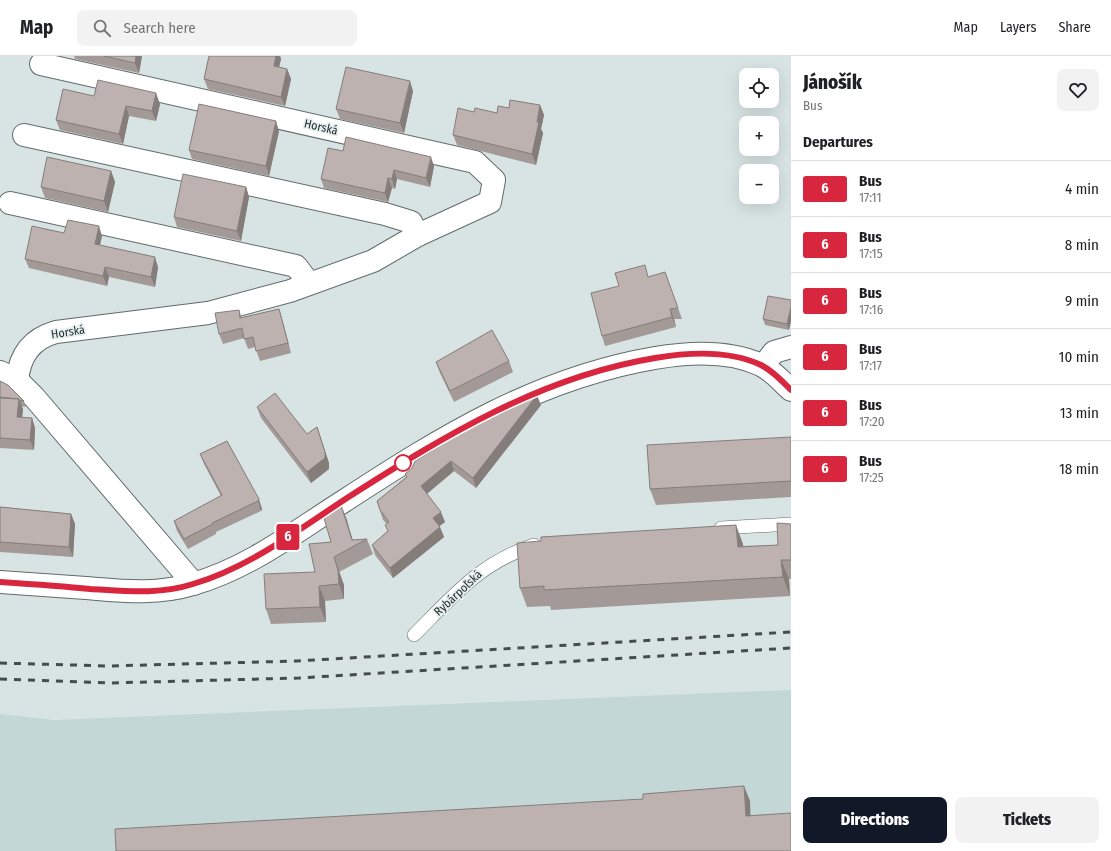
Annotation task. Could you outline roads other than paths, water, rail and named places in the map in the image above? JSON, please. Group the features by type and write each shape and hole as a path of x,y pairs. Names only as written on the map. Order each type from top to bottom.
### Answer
{"street":[{"name":"Horská","path":"41,64 475,162 494,180 490,202 418,235 373,261 290,291 208,313 46,335 36,341 26,351 18,368 8,376 79,448 194,584"},
{"path":"24,135 385,214 411,222 418,235"},
{"path":"10,203 296,266 309,283"},
{"path":"763,366 774,352 791,347"},
{"path":"0,582 140,593 168,591 220,575 256,557 452,433 507,405 595,370 689,354 708,354 738,358 763,366 791,390"}],"lane":[{"path":"712,529 791,524"},
{"name":"Rybárpoľská","path":"414,635 474,576 503,556 533,545 548,542"}],"railway":[{"path":"0,663 109,666 297,661 791,632"},
{"path":"0,679 109,683 299,678 791,648"}]}
